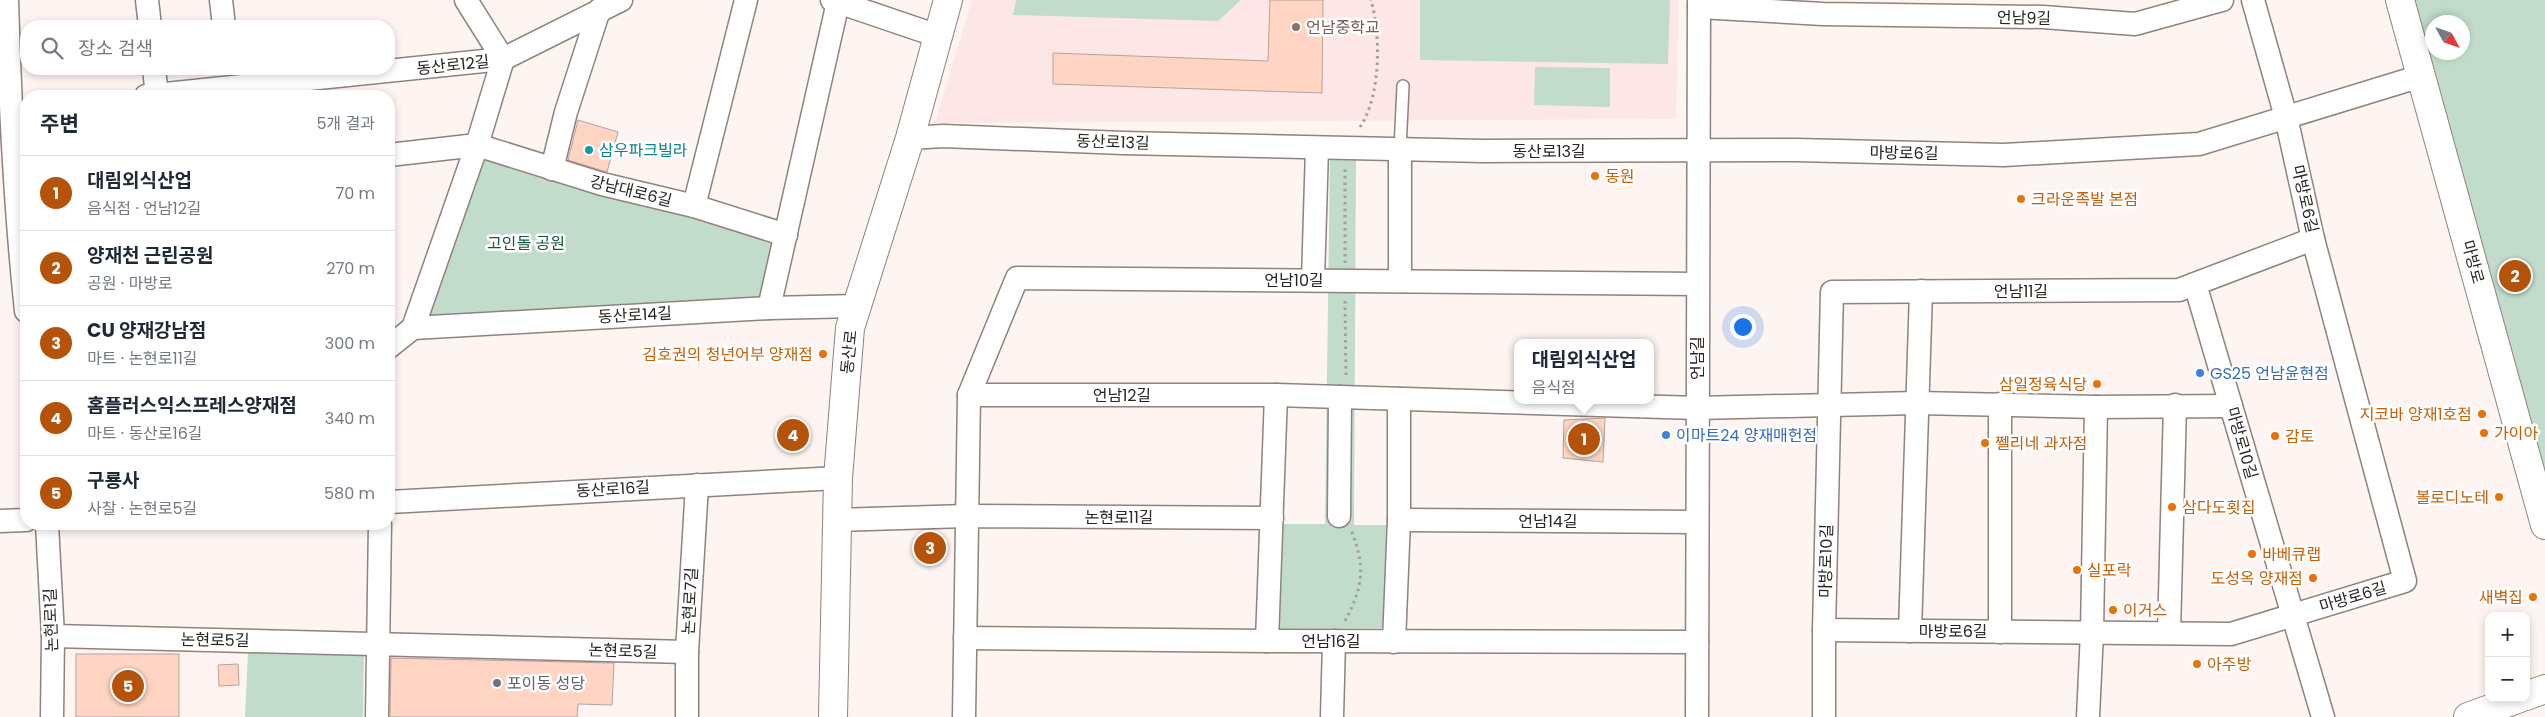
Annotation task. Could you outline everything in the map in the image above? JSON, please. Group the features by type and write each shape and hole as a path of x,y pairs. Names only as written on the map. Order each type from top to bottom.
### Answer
{"street":[{"path":"7,0 18,110 20,250"},
{"path":"147,0 149,20"},
{"path":"222,0 224,20"},
{"path":"395,342 413,328 477,145 503,60 466,0"},
{"name":"동산로12길","path":"395,69 503,60 621,0"},
{"path":"694,206 746,0"},
{"name":"동산로","path":"834,717 836,520 850,328 910,138 948,0"},
{"name":"언남9길","path":"1699,4 2044,9 2135,24 2222,0"},
{"name":"마방로6길","path":"1824,630 2231,634 2405,581 2314,239 2286,117 2253,0"},
{"name":"마방로","path":"2400,0 2545,525"},
{"path":"769,308 835,1 938,36"},
{"name":"언남길","path":"1697,717 1697,151 1699,4"},
{"path":"552,169 566,112 599,10"},
{"path":"152,90 154,75"},
{"name":"동산로12길","path":"190,90 228,84 331,75"},
{"name":"마방로6길","path":"1697,151 1796,150 2004,155 2199,144 2422,76"},
{"name":"동산로13길","path":"910,138 944,136 1400,150 1697,151"},
{"path":"395,154 477,145"},
{"name":"강남대로6길","path":"477,145 552,169 694,206 786,234"},
{"path":"1312,280 1316,148"},
{"path":"1400,150 1400,280"},
{"name":"언남11길","path":"1830,405 1832,292 2179,290 2314,239"},
{"name":"언남10길","path":"968,395 1017,278 1697,284"},
{"name":"마방로10길","path":"2195,284 2323,717"},
{"path":"1910,631 1921,291"},
{"name":"동산로14길","path":"413,328 769,308 857,306"},
{"path":"964,717 968,395"},
{"name":"언남12길","path":"968,395 1276,395 1514,402"},
{"path":"1267,641 1276,395"},
{"path":"1344,397 1344,521"},
{"path":"1394,642 1399,520 1399,399"},
{"name":"언남12길","path":"1565,404 1697,408"},
{"path":"1697,408 1917,404 2096,407 2231,406"},
{"path":"2000,404 2000,632"},
{"name":"마방로10길","path":"1824,717 1824,630 1830,405"},
{"path":"2168,633 2175,405"},
{"path":"2088,717 2092,632 2096,407"},
{"name":"동산로16길","path":"395,502 838,478"},
{"name":"논현로7길","path":"687,717 688,652 697,485"},
{"name":"논현로11길","path":"836,520 966,516 1272,518"},
{"path":"0,521 20,520"},
{"name":"언남14길","path":"1399,520 1697,522"},
{"name":"논현로1길","path":"47,530 53,636 52,717"},
{"path":"377,717 380,530"},
{"name":"논현로5길","path":"53,636 688,652"},
{"name":"언남16길","path":"965,638 1394,642 1697,642"},
{"path":"1332,717 1334,641"},
{"path":"2530,695 2545,689"},
{"path":"2468,717 2509,702"}],"lane":[{"path":"1400,150 1403,86"}],"path":[{"path":"1344,397 1345,149 1367,117 1378,71 1376,15 1371,0"},
{"path":"1334,641 1354,603 1362,577 1360,550 1344,521"}],"shaded area":[{"path":"972,0 1679,0 1676,119 935,123"}],"green space":[{"path":"1016,0 1241,0 1218,21 1013,15"},
{"path":"1420,0 1670,0 1668,64 1420,60"},
{"path":"2409,0 2545,0 2545,499 2425,60 2470,60 2470,15 2425,15 2425,59"},
{"path":"1535,67 1610,68 1610,107 1534,105"},
{"name":"고인돌 공원","path":"477,145 786,235 769,308 413,328"},
{"path":"1330,156 1356,157 1354,525 1390,525 1388,628 1278,629 1280,524 1325,524"},
{"path":"248,652 364,652 363,717 245,717"}],"building":[{"name":"언남중학교","path":"1270,0 1323,0 1322,93 1053,84 1053,53 1268,61"},
{"name":"삼우파크빌라","path":"578,120 618,132 607,172 568,160"},
{"path":"1605,418 1603,462 1563,458 1564,420"},
{"path":"76,654 179,654 179,717 76,717"},
{"name":"포이동 성당","path":"391,658 614,663 612,705 578,704 577,717 390,717"},
{"path":"238,664 239,685 219,686 218,665"}],"place":[{"name":"언남중학교","path":"1296,27"},
{"name":"삼우파크빌라","path":"589,150"},
{"name":"동원","path":"1595,176"},
{"name":"크라운족발 본점","path":"2021,199"},
{"name":"양재천 근린공원","path":"2515,276"},
{"name":"김호권의 청년어부 양재점","path":"823,354"},
{"name":"GS25 언남윤현점","path":"2200,373"},
{"name":"삼일정육식당","path":"2097,384"},
{"name":"지코바 양재1호점","path":"2482,414"},
{"name":"가이아","path":"2484,433"},
{"name":"홈플러스익스프레스양재점","path":"793,435"},
{"name":"이마트24 양재매헌점","path":"1666,435"},
{"name":"감토","path":"2275,436"},
{"name":"대림외식산업","path":"1584,439"},
{"name":"쩰리네 과자점","path":"1985,443"},
{"name":"볼로디노테","path":"2499,497"},
{"name":"삼다도횟집","path":"2172,507"},
{"name":"CU 양재강남점","path":"930,548"},
{"name":"바베큐랩","path":"2252,554"},
{"name":"실포락","path":"2077,570"},
{"name":"도성옥 양재점","path":"2313,578"},
{"name":"새벽집","path":"2533,597"},
{"name":"이거스","path":"2113,610"},
{"name":"아주방","path":"2197,664"},
{"name":"포이동 성당","path":"497,683"},
{"name":"구룡사","path":"128,686"}]}
